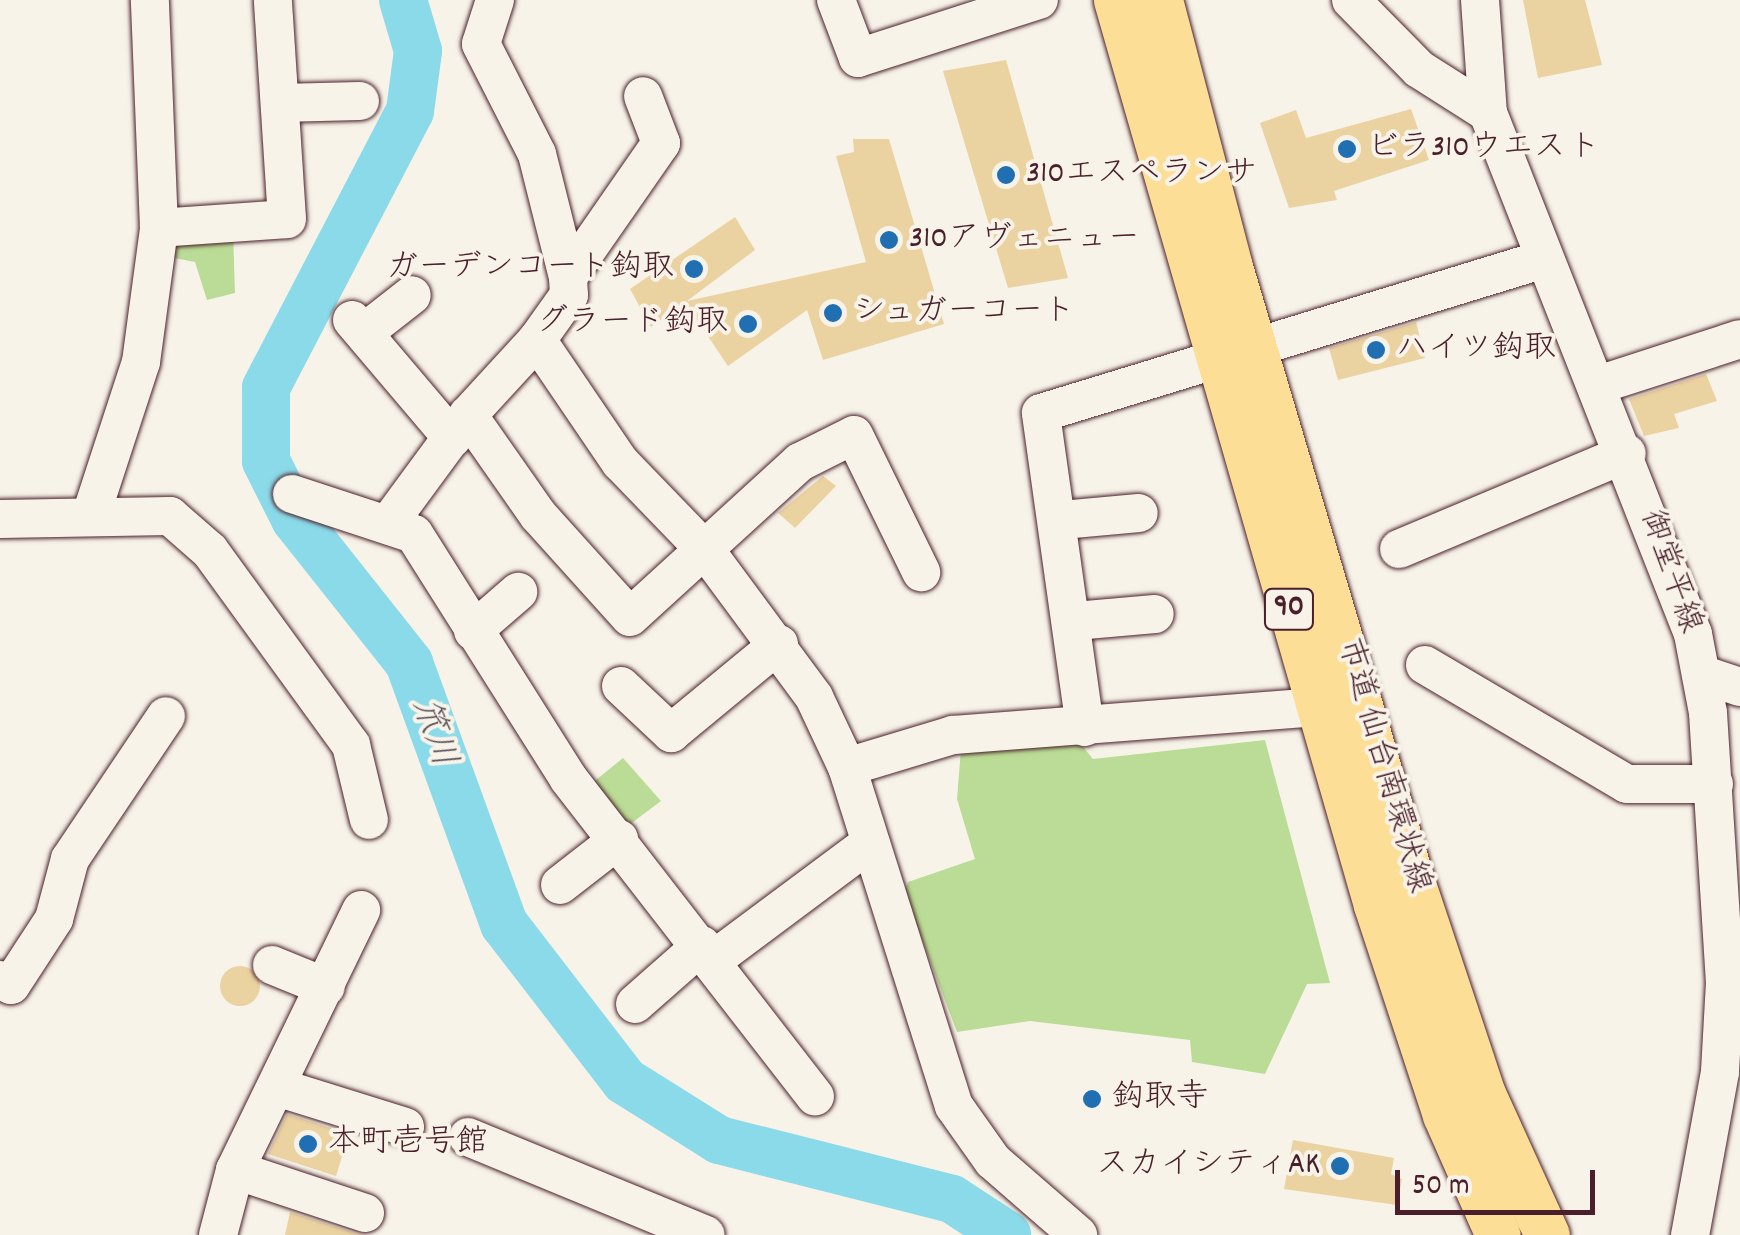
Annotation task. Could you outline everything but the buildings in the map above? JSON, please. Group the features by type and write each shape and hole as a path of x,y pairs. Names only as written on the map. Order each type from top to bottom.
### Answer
{"main road":[{"name":"市道 仙台南環状線","path":"1116,0 1412,878 1515,1222"},
{"name":"市道 仙台南環状線","path":"1160,0 1318,707 1440,1097 1515,1222"}],"street":[{"path":"91,515 141,362 159,228 150,0"},
{"path":"159,228 288,219 274,0"},
{"path":"388,524 460,426 537,340 569,295 537,154 481,44 495,0"},
{"path":"836,0 858,58 1039,0"},
{"path":"1351,0 1419,70 1488,113"},
{"name":"御堂平線","path":"1480,0 1488,113 1676,579 1700,674 1714,784 1721,1054 1690,1235"},
{"path":"568,278 661,144 642,96"},
{"path":"280,103 360,100"},
{"path":"1086,727 1062,520 1040,413 1544,259"},
{"path":"412,294 359,325 460,426 630,617 800,462 854,435 920,572"},
{"path":"1598,385 1740,339"},
{"path":"537,340 620,462 706,551 779,644 847,767 954,1106 992,1161 1078,1235"},
{"path":"1398,548 1626,454"},
{"path":"292,494 414,534 473,631 619,839 816,1096"},
{"path":"1062,520 1138,513"},
{"path":"0,519 170,516 210,551 352,745 369,820"},
{"path":"473,631 518,592"},
{"path":"1075,621 1155,614"},
{"path":"621,686 671,733 779,644"},
{"path":"1425,664 1626,784 1714,784"},
{"path":"1700,674 1740,687"},
{"path":"847,767 953,735 1318,707"},
{"path":"0,980 11,985 54,919 70,859 166,716"},
{"path":"560,885 619,839"},
{"path":"635,1004 870,844"},
{"path":"218,1235 234,1170 280,1088 361,910"},
{"path":"272,966 326,987"},
{"path":"280,1088 405,1127"},
{"path":"468,1138 706,1235"},
{"path":"234,1170 365,1213"}],"green space":[{"path":"233,231 235,293 207,300 195,262 169,257 172,235"},
{"path":"1265,740 1330,983 1307,984 1265,1074 1192,1062 1190,1040 1030,1021 957,1032 904,892 908,882 975,859 957,799 961,749 1079,742 1093,759"},
{"path":"623,758 661,801 625,828 591,784"}],"waterway":[{"name":"笊川","path":"403,0 418,51 410,111 266,388 266,461 295,519 409,663 504,924 625,1081 719,1140 952,1199 1007,1235"}],"place":[{"name":"ビラ310ウエスト","path":"1347,149"},
{"name":"310エスペランサ","path":"1006,175"},
{"name":"310アヴェニュー","path":"889,240"},
{"name":"ガーデンコート鈎取","path":"694,269"},
{"name":"シュガーコート","path":"833,313"},
{"name":"グラード鈎取","path":"748,324"},
{"name":"ハイツ鈎取","path":"1376,350"},
{"name":"鈎取寺","path":"1092,1099"},
{"name":"本町壱号館","path":"308,1144"},
{"name":"スカイシティAK","path":"1340,1166"}]}
